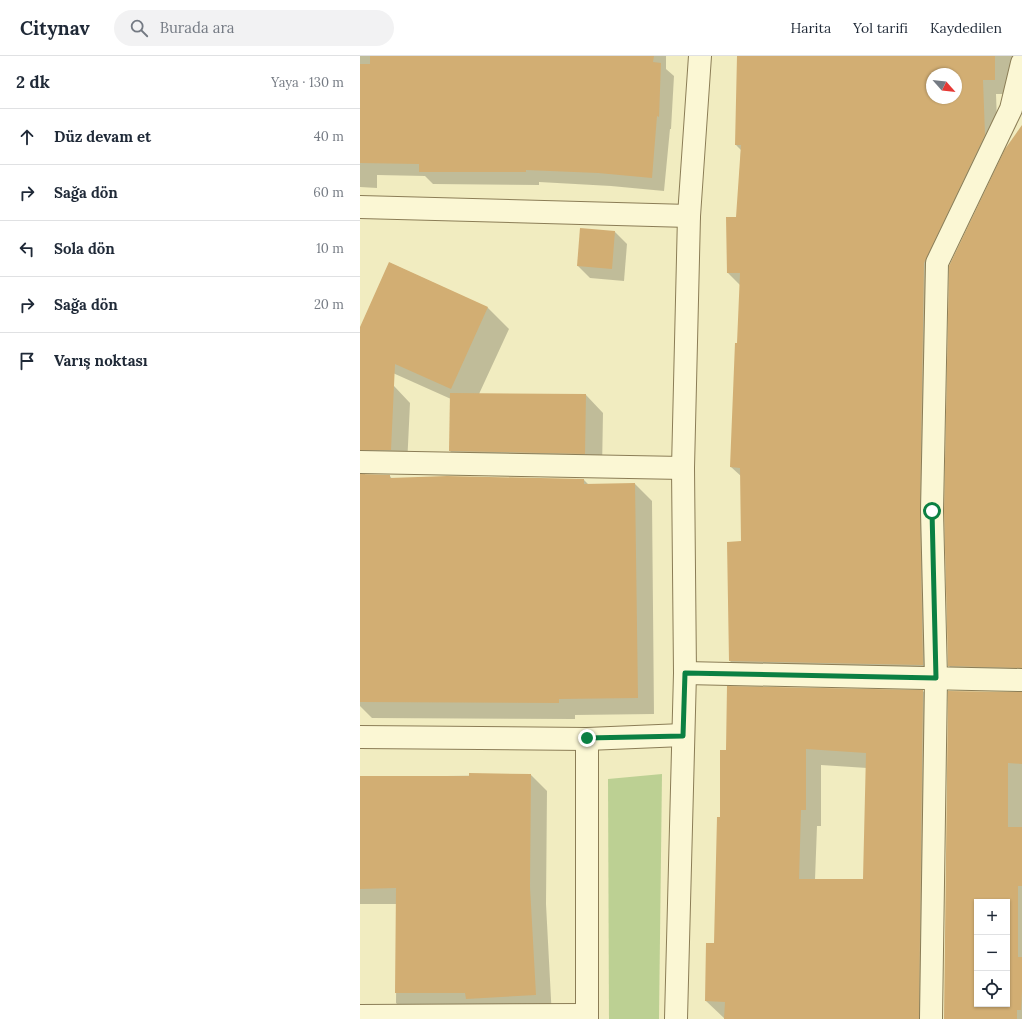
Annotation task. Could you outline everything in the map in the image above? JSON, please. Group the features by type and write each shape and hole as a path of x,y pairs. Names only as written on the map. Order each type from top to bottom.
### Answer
{"street":[{"path":"676,1019 685,673 683,468 689,216 700,56"},
{"path":"931,1019 936,678 932,511 937,263 1011,109 1022,62"},
{"path":"360,207 689,216"},
{"path":"360,462 683,468"},
{"path":"685,673 1022,680"},
{"path":"360,737 587,738 683,736"},
{"path":"360,1016 587,1017 587,738"}],"green space":[{"path":"662,774 659,1019 609,1019 608,779"}],"building":[{"path":"370,56 654,56 653,62 661,63 659,117 657,116 652,178 598,173 526,170 526,172 419,172 419,164 360,163 360,64 370,64"},
{"path":"737,56 995,56 995,80 983,80 985,135 924,263 920,511 923,665 729,661 727,542 741,541 740,468 730,467 735,343 737,343 740,273 727,273 726,217 736,217 741,145 735,145"},
{"path":"1022,125 1022,668 948,666 944,511 949,266 1005,149"},
{"path":"580,228 615,231 612,269 577,266"},
{"path":"389,262 488,307 451,389 395,364 391,450 360,450 360,327"},
{"path":"450,393 586,394 585,454 449,451"},
{"path":"360,474 390,475 390,478 447,476 584,479 584,484 635,483 638,698 559,699 559,703 360,702"},
{"path":"727,686 923,690 919,1019 724,1019 725,1002 705,1001 706,943 714,943 717,817 720,817 720,750 726,750","holes":["806,749 866,753 863,879 799,879 801,810 806,810"]},
{"path":"948,691 1022,692 1022,764 1008,763 1008,827 1022,827 1022,886 1018,886 1018,957 1022,957 1022,990 1021,1010 1017,1010 1017,1019 944,1019"},
{"path":"469,773 531,774 530,887 536,995 466,999 465,993 395,993 396,888 360,889 360,776 469,776"}],"route":[{"path":"587,738 683,736 685,673 936,678 932,511"}]}
